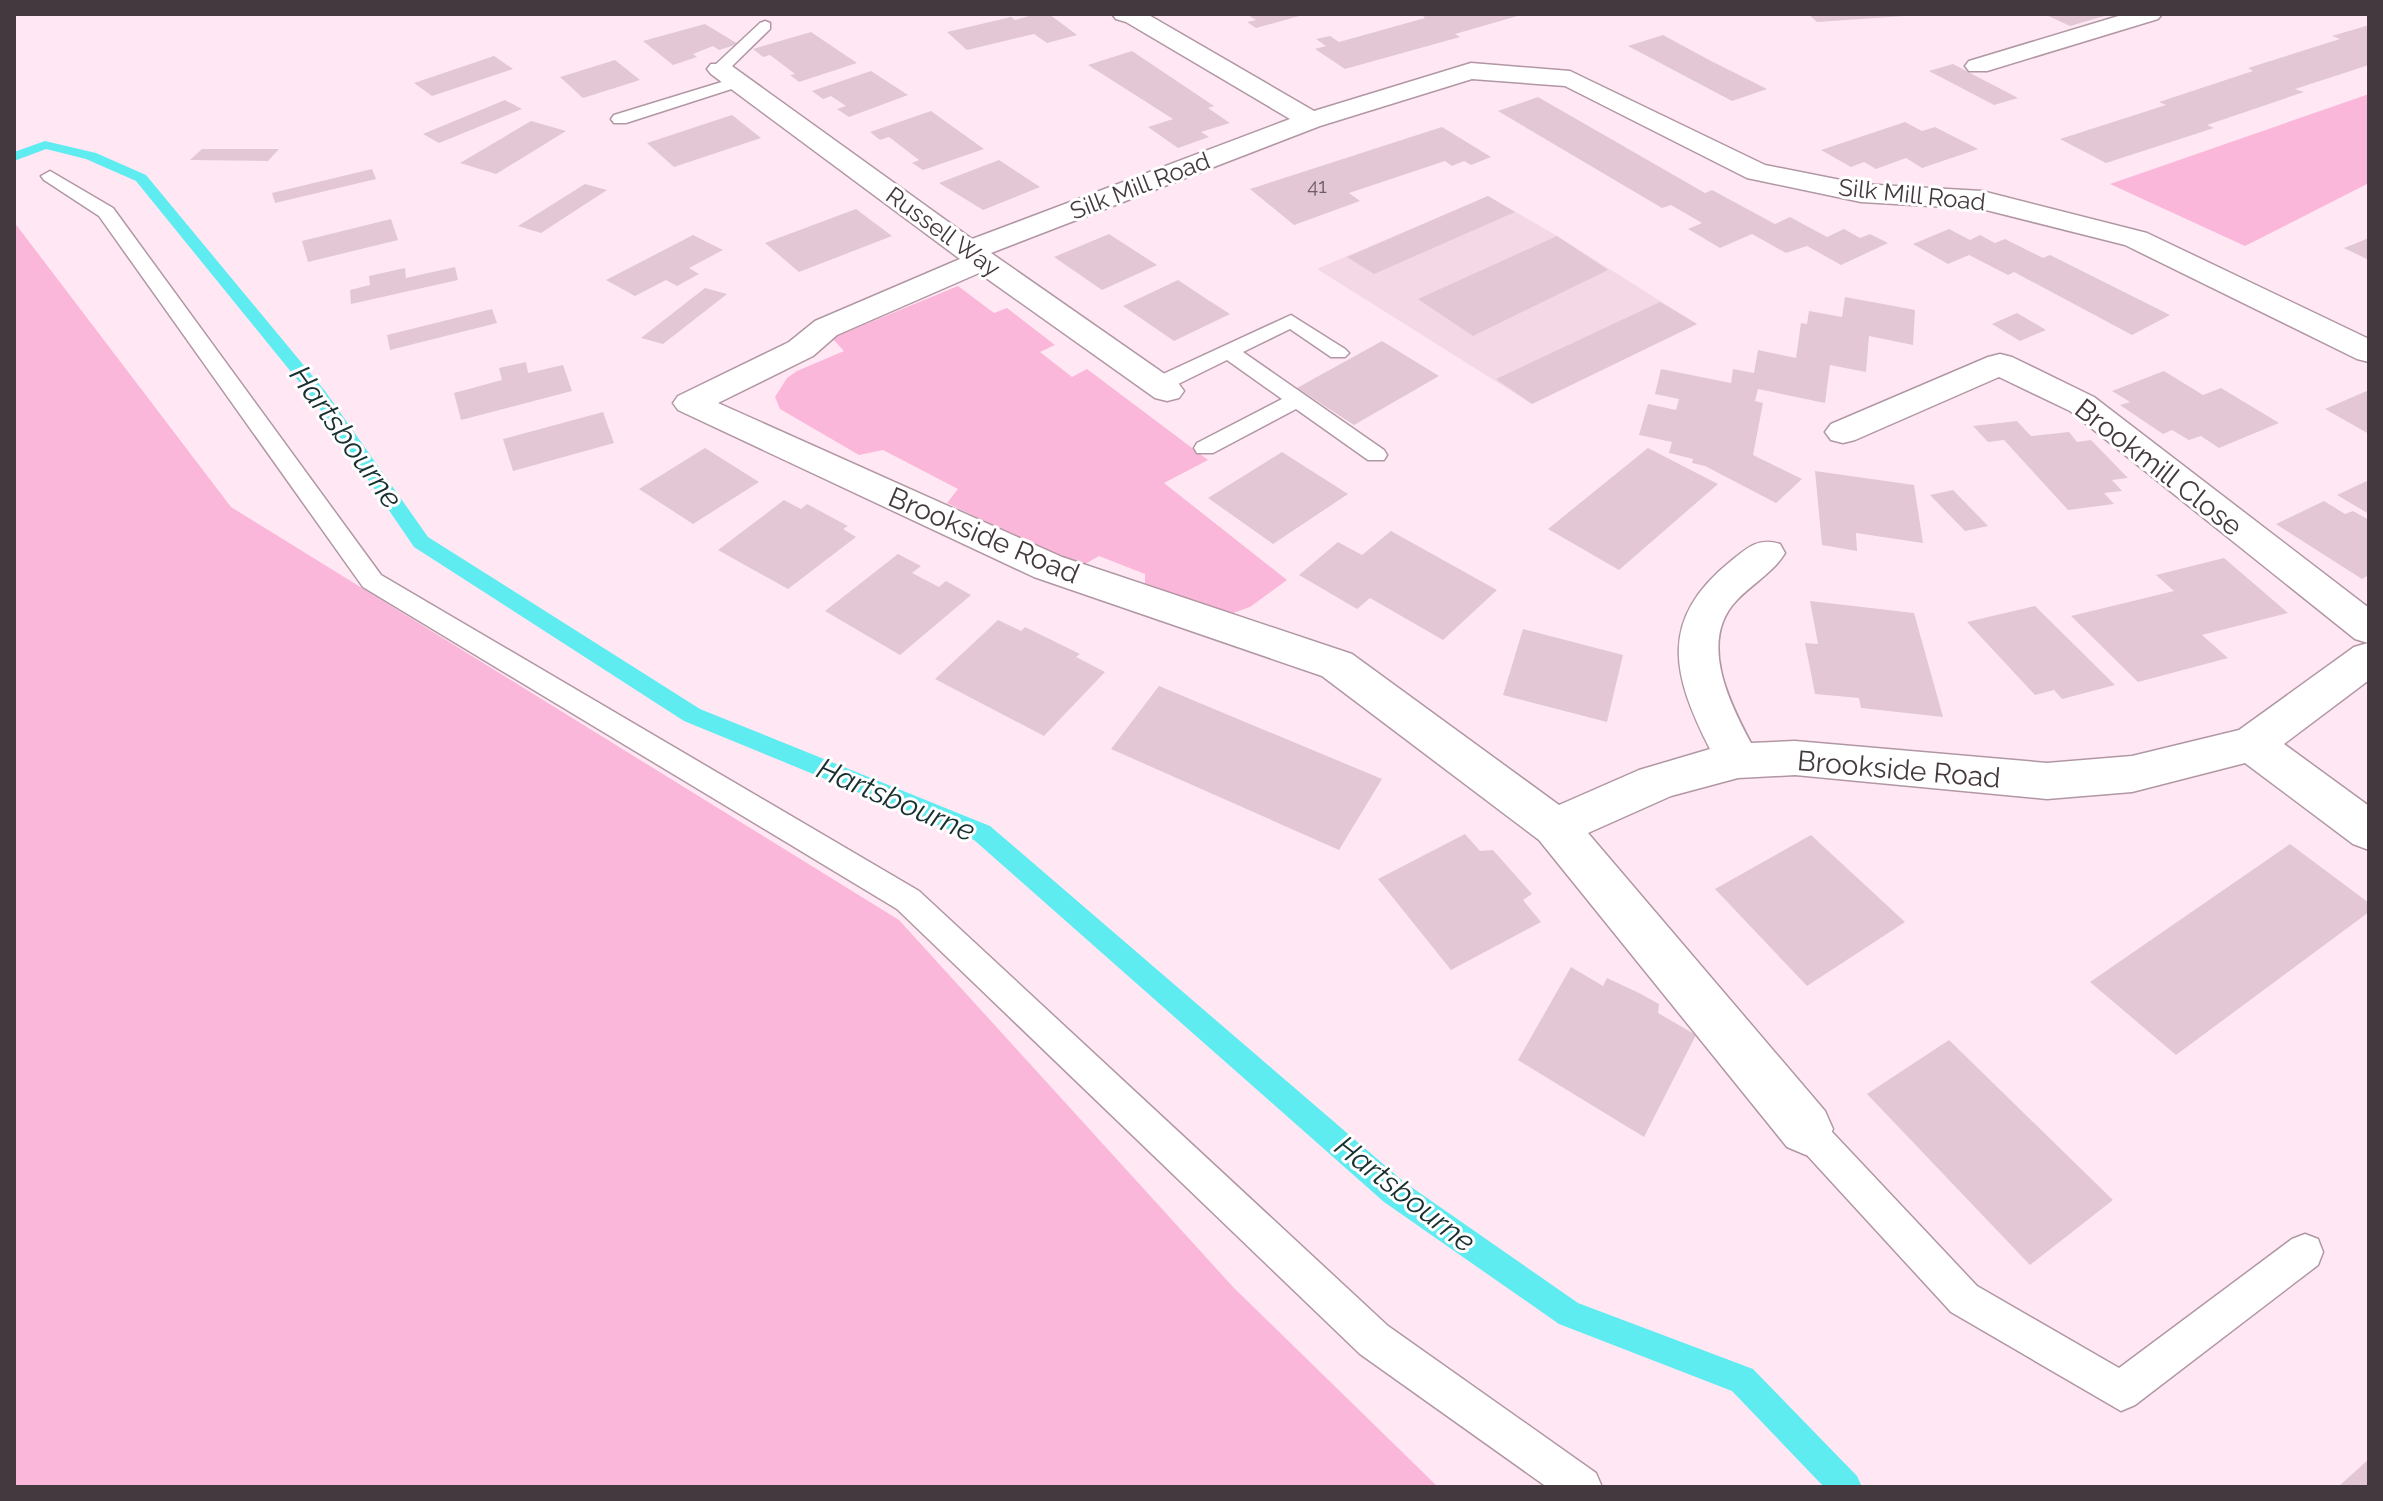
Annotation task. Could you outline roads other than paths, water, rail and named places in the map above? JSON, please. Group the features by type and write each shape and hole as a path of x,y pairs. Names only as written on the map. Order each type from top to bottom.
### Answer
{"street":[{"path":"1124,14 1135,17 1311,120"},
{"path":"1978,66 2150,14"},
{"name":"Silk Mill Road","path":"976,256 1311,120 1471,71 1570,79 1757,172 1861,193 1982,200 2136,239 2369,352"},
{"name":"Russell Way","path":"729,76 1163,388"},
{"name":"Brookside Road","path":"976,256 826,328 801,349 690,403 1048,567 1337,665 1555,827 1806,1129"},
{"name":"Brookmill Close","path":"1843,432 2000,364 2082,404 2369,629"},
{"path":"1738,761 1708,703 1698,674 1702,629 1717,595 1766,553"},
{"path":"2369,658 2252,744 2369,831"},
{"name":"Brookside Road","path":"1555,827 1655,783 1693,770 1738,761 1795,758 2047,781 2132,774 2252,744"}],"lane":[{"path":"620,119 729,76 765,26"},
{"path":"50,176 106,212 372,581 908,900 1374,1340 1582,1487"},
{"path":"1163,388 1228,351 1291,321 1338,353"},
{"path":"1228,351 1376,455"},
{"path":"1205,448 1297,400"},
{"path":"1806,1129 1964,1299 2121,1391 2305,1252"}],"waterway":[{"name":"Hartsbourne","path":"14,157 45,145 91,156 141,178 319,395 421,542 692,715 982,833 1394,1192 1569,1314 1742,1380 1846,1487"}]}
